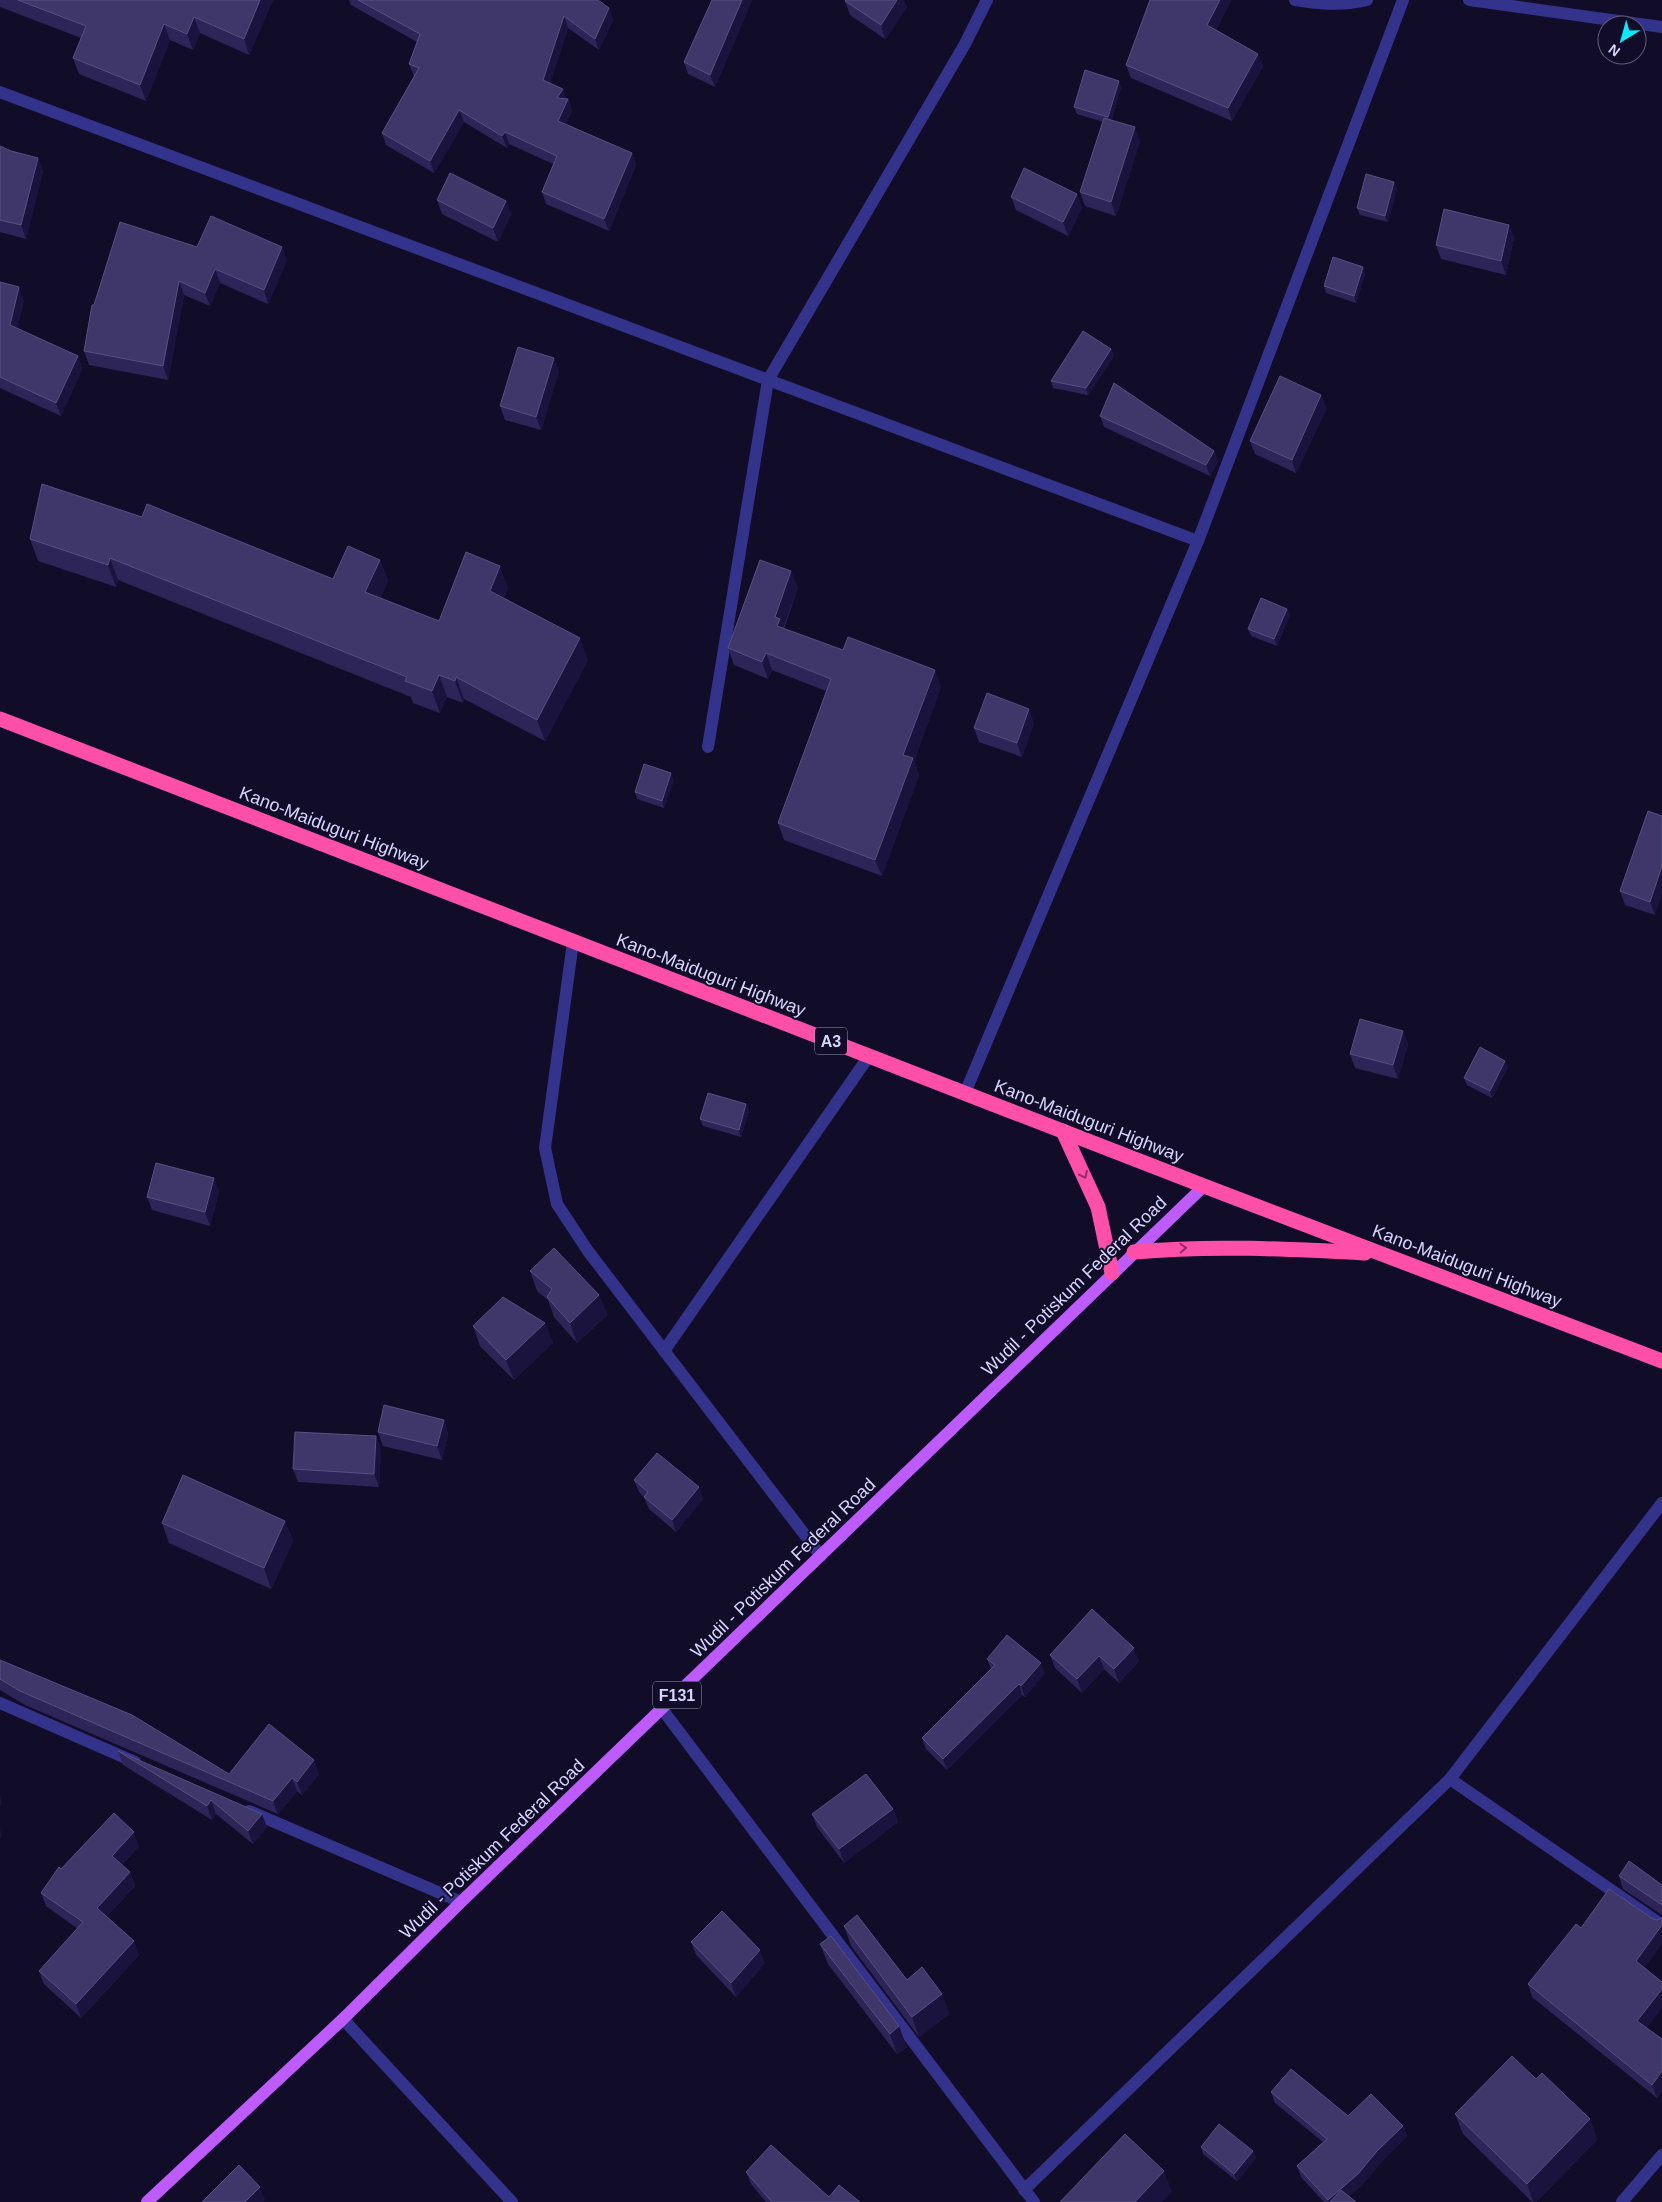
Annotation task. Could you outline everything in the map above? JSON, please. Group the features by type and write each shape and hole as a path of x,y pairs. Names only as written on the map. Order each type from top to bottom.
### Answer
{"highway":[{"name":"Kano-Maiduguri Highway","path":"0,719 1380,1254 1662,1361"},
{"path":"1063,1131 1098,1207 1112,1273"},
{"path":"1134,1252 1229,1246 1380,1254"}],"main road":[{"name":"Wudil - Potiskum Federal Road","path":"147,2202 343,2019 461,1902 1204,1186"}],"street":[{"path":"708,747 768,380 965,44 987,0"},
{"path":"1295,0 1312,3 1348,4 1367,0"},
{"path":"966,1094 1198,541 1403,0"},
{"path":"1469,0 1662,27"},
{"path":"0,92 1198,541"},
{"path":"574,942 545,1148 557,1204 588,1251 821,1556"},
{"path":"664,1350 869,1056"},
{"path":"1024,2190 1450,1779 1662,1503"},
{"path":"0,1703 144,1766"},
{"path":"662,1710 1034,2202"},
{"path":"1450,1779 1662,1925"},
{"path":"235,1805 461,1902"},
{"path":"343,2019 512,2202"},
{"path":"1622,2202 1662,2155"}],"building":[{"path":"18,0 260,0 244,39 194,17 187,34 164,24 140,85 73,58 86,26"},
{"path":"358,0 598,0 609,8 595,39 564,16 543,80 563,89 557,98 568,99 558,121 632,153 604,219 542,192 557,156 505,132 502,136 459,110 430,161 382,133 419,68 409,64 420,34"},
{"path":"712,0 742,0 710,75 684,62"},
{"path":"846,0 897,0 881,25"},
{"path":"1150,0 1220,0 1207,25 1258,54 1228,108 1126,65"},
{"path":"1085,70 1119,81 1108,117 1074,107"},
{"path":"1104,118 1135,127 1111,202 1080,192"},
{"path":"0,146 38,158 21,225 0,220"},
{"path":"1024,168 1077,194 1063,222 1011,197"},
{"path":"450,173 506,201 493,228 437,200"},
{"path":"1366,174 1394,182 1385,216 1357,208"},
{"path":"1444,209 1509,225 1501,261 1436,245"},
{"path":"211,216 282,247 264,290 215,269 205,293 179,281 163,366 84,351 92,305 94,305 120,222 197,247"},
{"path":"1333,257 1363,267 1354,296 1324,286"},
{"path":"0,282 19,287 10,325 78,356 56,403 0,377"},
{"path":"1083,331 1111,349 1086,388 1051,381"},
{"path":"518,347 554,358 536,417 500,406"},
{"path":"1280,376 1321,395 1292,460 1250,441"},
{"path":"1114,383 1214,451 1206,465 1100,416"},
{"path":"42,484 142,517 147,504 333,579 348,546 380,560 365,592 439,621 466,552 500,566 490,591 580,638 537,720 456,677 455,681 439,675 432,691 405,681 407,677 110,558 108,565 30,539"},
{"path":"760,560 791,571 775,617 780,619 777,626 843,650 848,637 935,670 903,755 913,758 875,860 778,823 831,679 766,653 762,662 728,648"},
{"path":"1261,598 1287,609 1274,639 1248,629"},
{"path":"987,693 1029,709 1017,743 974,728"},
{"path":"644,764 671,773 662,801 635,792"},
{"path":"1648,811 1662,816 1662,866 1650,902 1620,891"},
{"path":"1360,1019 1403,1031 1393,1065 1350,1054"},
{"path":"1480,1047 1505,1061 1490,1091 1464,1078"},
{"path":"708,1093 746,1104 739,1130 700,1119"},
{"path":"156,1163 214,1178 205,1212 147,1197"},
{"path":"554,1248 599,1295 570,1323 547,1297 552,1289 530,1271"},
{"path":"503,1297 545,1323 506,1360 473,1326"},
{"path":"384,1405 444,1420 437,1446 378,1432"},
{"path":"295,1432 376,1436 374,1474 293,1469"},
{"path":"657,1453 699,1487 672,1520 644,1497 648,1492 634,1480"},
{"path":"183,1475 285,1521 264,1568 162,1523"},
{"path":"1092,1609 1134,1648 1114,1669 1099,1656 1077,1679 1050,1655"},
{"path":"1007,1635 1041,1663 1021,1686 1019,1684 943,1759 922,1738 995,1665 987,1659"},
{"path":"0,1660 132,1715 229,1774 269,1724 314,1760 297,1782 292,1778 273,1801 20,1691 0,1679"},
{"path":"118,1751 262,1814 248,1831 211,1800 207,1806"},
{"path":"866,1774 893,1809 839,1849 812,1814"},
{"path":"114,1813 134,1832 112,1856 130,1872 97,1908 134,1941 76,2004 39,1971 83,1922 41,1893 59,1867 61,1869"},
{"path":"1629,1861 1662,1885 1662,1905 1619,1876"},
{"path":"1609,1889 1653,1919 1662,1918 1662,1925 1636,1961 1662,1982 1662,1989 1637,2021 1662,2039 1662,2071 1652,2085 1528,1984 1576,1924 1581,1928"},
{"path":"722,1911 760,1950 731,1983 691,1942"},
{"path":"857,1915 907,1980 922,1967 942,1994 912,2017 844,1926"},
{"path":"831,1936 899,2026 890,2034 820,1944"},
{"path":"1512,2056 1536,2079 1542,2073 1590,2119 1527,2184 1455,2114"},
{"path":"1291,2069 1348,2116 1371,2094 1403,2126 1377,2151 1358,2174 1328,2200 1297,2166 1327,2139 1271,2092"},
{"path":"1219,2124 1253,2151 1234,2174 1201,2147"},
{"path":"1125,2134 1164,2171 1135,2202 1060,2202"},
{"path":"771,2145 829,2197 839,2185 860,2202 772,2202 746,2172"},
{"path":"239,2165 260,2187 245,2202 202,2202"},
{"path":"1341,2190 1356,2202 1330,2202"}]}
